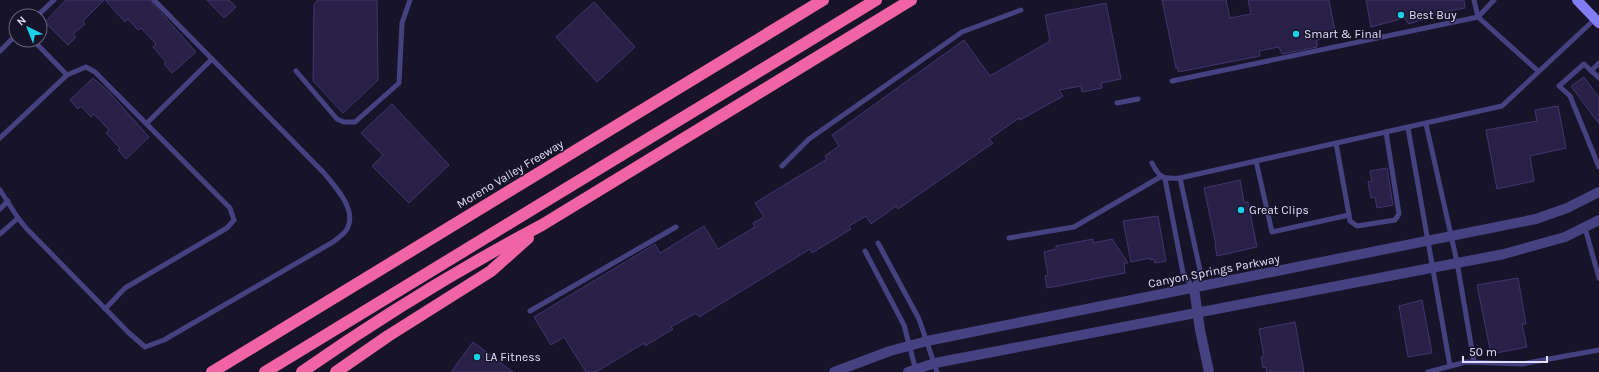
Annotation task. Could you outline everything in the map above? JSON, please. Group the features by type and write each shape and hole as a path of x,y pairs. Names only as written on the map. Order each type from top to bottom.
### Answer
{"highway":[{"name":"Moreno Valley Freeway","path":"214,371 823,0"},
{"path":"265,372 876,0"},
{"path":"302,372 381,319 482,257 542,225 911,0"},
{"path":"336,372 388,336 491,271 542,225"}],"main road":[{"path":"1577,0 1597,21"}],"street":[{"name":"Canyon Springs Parkway","path":"834,372 890,351 927,341 1536,219 1567,208 1599,192"},
{"path":"913,371 936,368 1457,262 1504,254 1543,244 1584,228 1599,220"},
{"path":"1194,288 1209,372"}],"lane":[{"path":"46,8 54,0"},
{"path":"0,190 18,218 128,333 145,347 164,340 333,242 348,228 351,215 345,202 324,172 154,0"},
{"path":"296,71 337,119 344,122 355,122 399,83 402,23 410,0"},
{"path":"1474,0 1478,17 1538,71"},
{"path":"1172,81 1478,17 1494,0"},
{"path":"782,166 809,139 962,32 1021,10"},
{"path":"1009,238 1074,227 1164,178 1180,178 1502,106 1538,71 1597,21"},
{"path":"0,50 8,43"},
{"path":"41,48 67,75"},
{"path":"147,123 212,59"},
{"path":"1591,71 1599,63"},
{"path":"1599,78 1584,64 1559,86 1570,96 1599,167"},
{"path":"0,138 67,75 86,67 95,72 230,208 234,220 227,228 125,288 105,309"},
{"path":"1117,103 1138,98"},
{"path":"1426,124 1452,237 1474,362"},
{"path":"1408,128 1450,366"},
{"path":"1336,143 1350,221 1357,226 1395,220 1399,214 1399,204 1386,132"},
{"path":"1256,161 1272,232 1349,215"},
{"path":"1152,163 1158,174 1164,178 1183,273 1194,288"},
{"path":"1180,178 1200,270 1194,288"},
{"path":"0,209 8,201"},
{"path":"0,234 18,218"},
{"path":"530,311 676,227"},
{"path":"1584,228 1599,278"},
{"path":"878,243 919,320 936,368"},
{"path":"865,251 904,325 910,346 913,371"},
{"path":"1428,372 1474,362 1522,364 1599,350"}],"building":[{"path":"66,0 104,0 83,21 85,24 73,34 76,37 68,45 48,25 48,19"},
{"path":"105,0 150,0 196,52 172,73 164,64 166,62 153,47 156,44 141,28 138,30 128,19 125,22"},
{"path":"207,0 229,0 236,7 224,18"},
{"path":"318,0 377,0 378,80 343,113 313,81 314,4"},
{"path":"1162,0 1226,0 1230,18 1251,14 1248,0 1329,0 1336,36 1317,40 1317,47 1282,54 1279,47 1259,51 1260,56 1178,72"},
{"name":"Best Buy","path":"1366,0 1464,0 1465,8 1443,12 1409,24 1404,18 1371,27"},
{"path":"594,2 635,47 597,82 556,37"},
{"path":"1106,3 1121,79 1101,83 1102,88 1082,92 1081,86 1059,90 1063,96 1020,120 1019,118 989,139 993,143 898,209 896,206 871,224 866,216 849,226 851,229 812,253 810,249 699,317 696,313 671,327 673,329 645,346 644,343 596,372 586,372 564,337 551,345 534,317 655,244 660,253 704,226 718,249 755,227 753,223 764,217 755,203 827,159 825,156 839,146 832,135 964,40 990,76 1050,41 1045,15"},
{"path":"1584,77 1599,98 1599,124 1571,86"},
{"path":"93,78 108,91 149,137 126,159 118,150 120,148 106,133 109,130 94,114 91,117 81,106 78,109 70,100"},
{"path":"392,104 449,165 409,203 372,166 383,155 361,133"},
{"path":"1558,106 1566,148 1530,156 1534,181 1497,189 1486,130 1537,121 1535,110"},
{"path":"1387,168 1393,205 1377,208 1375,197 1371,198 1368,182 1372,181 1370,171"},
{"path":"1240,180 1244,202 1248,202 1257,247 1217,256 1204,188"},
{"path":"1158,216 1166,261 1155,263 1154,259 1150,260 1150,258 1131,262 1123,221"},
{"path":"1093,239 1093,243 1112,239 1128,263 1124,263 1125,273 1047,288 1045,276 1048,275 1044,252 1056,249 1056,246"},
{"path":"1518,278 1526,324 1522,324 1527,347 1491,354 1477,285"},
{"path":"1422,300 1432,353 1408,357 1399,306"},
{"path":"1295,322 1304,372 1267,372 1266,367 1263,368 1261,357 1264,356 1259,329"},
{"name":"LA Fitness","path":"473,342 513,372 451,372"}],"place":[{"name":"Best Buy","path":"1401,15"},
{"name":"Smart & Final","path":"1296,34"},
{"name":"Great Clips","path":"1241,210"},
{"name":"LA Fitness","path":"477,357"}]}
